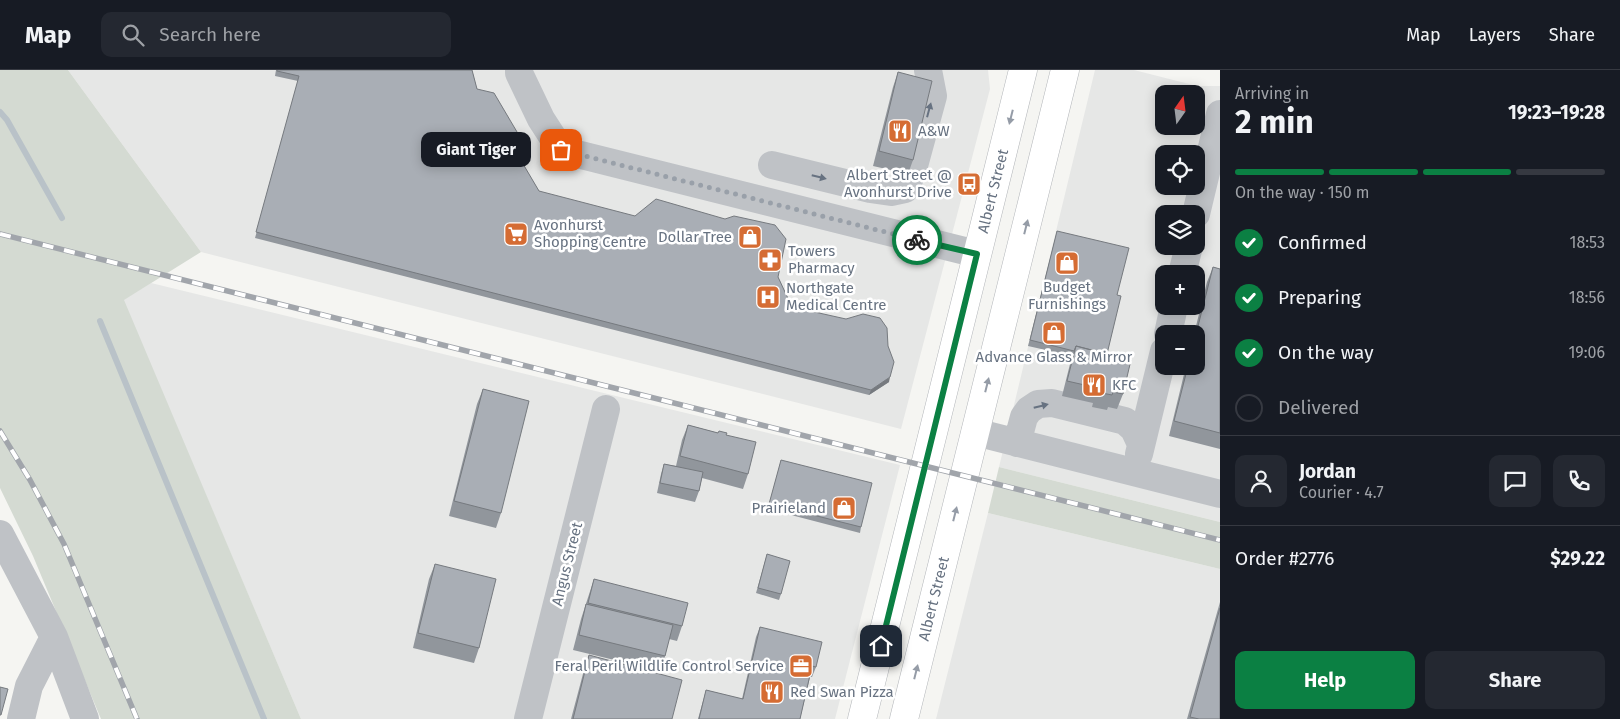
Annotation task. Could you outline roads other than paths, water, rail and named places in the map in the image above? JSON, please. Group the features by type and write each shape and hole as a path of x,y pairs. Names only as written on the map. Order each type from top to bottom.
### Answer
{"main road":[{"name":"Albert Street","path":"862,719 1023,70"},
{"name":"Albert Street","path":"904,719 1065,70"}],"street":[{"path":"519,70 518,73 541,119 561,150 977,254"},
{"path":"769,174 819,198 841,201 870,189 892,192 904,189 912,174 933,96 928,70"},
{"path":"1198,205 1220,114"},
{"path":"1135,472 1158,375"},
{"path":"1017,443 1024,416 1028,410 1038,404 1052,403 1125,421 1134,429 1142,444"},
{"name":"Angus Street","path":"528,719 606,409"},
{"path":"975,432 1220,494"},
{"path":"0,534 54,637 85,719"},
{"path":"21,719 29,686 54,637"}],"waterway":[{"path":"0,112 7,120 62,218"},
{"path":"100,321 264,719"}],"railway":[{"path":"0,234 1220,540"},
{"path":"0,431 30,480 64,544 137,719"}],"place":[{"name":"A&W","path":"900,131"},
{"name":"Giant Tiger","path":"561,150"},
{"name":"Albert Street @ Avonhurst Drive","path":"969,184"},
{"name":"Avonhurst Shopping Centre","path":"516,234"},
{"name":"Dollar Tree","path":"750,237"},
{"name":"Towers Pharmacy","path":"770,260"},
{"name":"Budget Furnishings","path":"1067,263"},
{"name":"Northgate Medical Centre","path":"768,297"},
{"name":"Advance Glass & Mirror","path":"1054,333"},
{"name":"KFC","path":"1094,385"},
{"name":"Prairieland","path":"844,508"},
{"name":"Feral Peril Wildlife Control Service","path":"801,666"},
{"name":"Red Swan Pizza","path":"772,692"}]}
